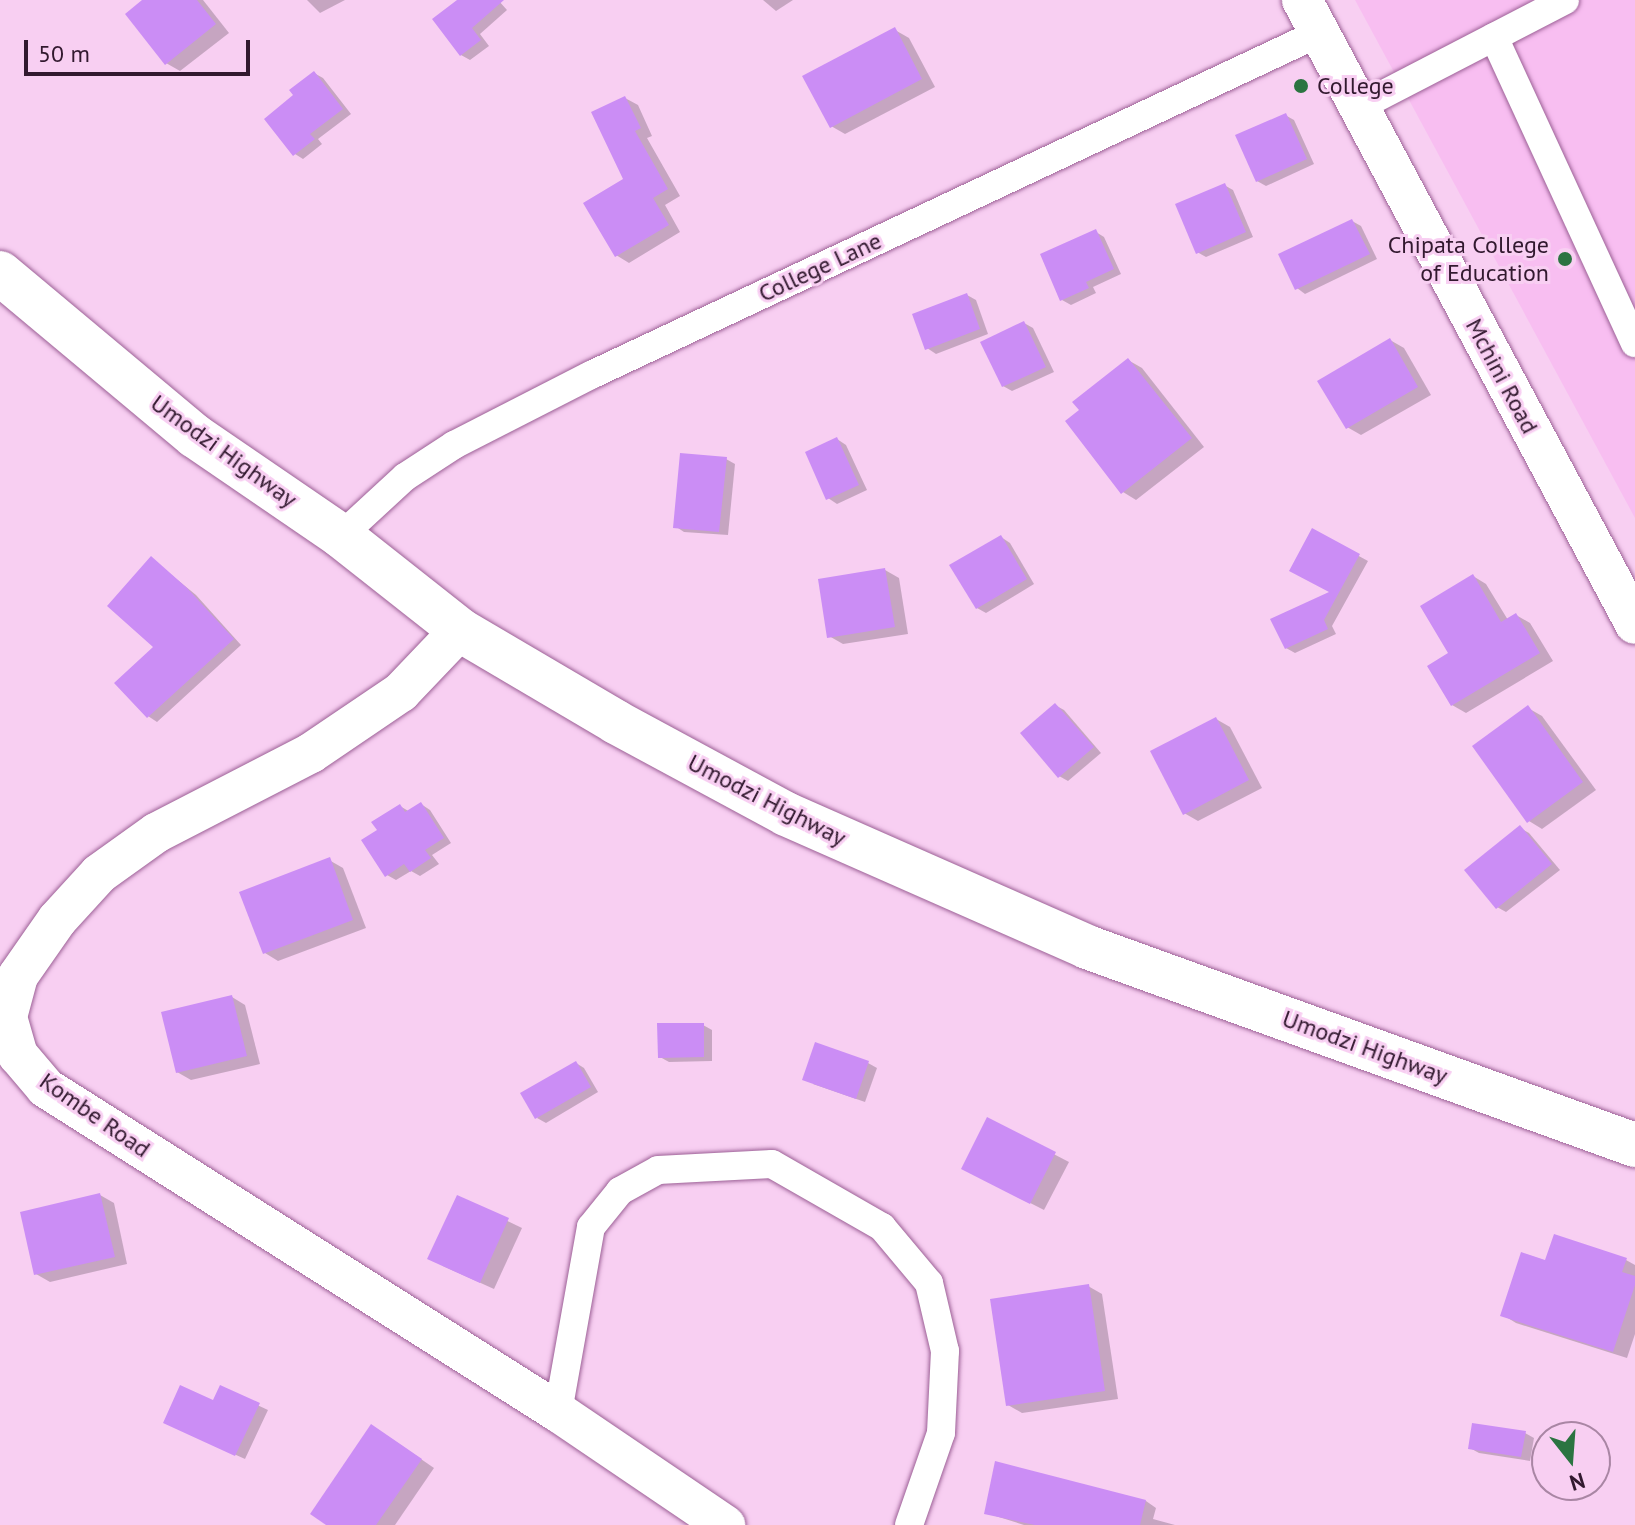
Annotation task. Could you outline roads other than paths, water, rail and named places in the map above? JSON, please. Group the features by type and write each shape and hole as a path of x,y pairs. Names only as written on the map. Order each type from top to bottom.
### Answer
{"highway":[{"name":"Umodzi Highway","path":"0,273 195,436 341,536 460,630 616,722 786,814 1087,947 1635,1145"}],"street":[{"path":"1359,107 1565,0"},
{"name":"Mchini Road","path":"1311,16 1635,624"},
{"name":"College Lane","path":"341,536 405,477 468,438 1311,16"},
{"path":"1494,37 1635,343"},
{"name":"Kombe Road","path":"460,630 401,692 362,719 311,753 156,833 99,874 57,920 18,976 7,1017 18,1055 46,1088 558,1412 725,1525"},
{"path":"558,1412 591,1227 620,1191 658,1170 772,1164 882,1227 929,1283 945,1351 941,1433 909,1525"}],"place":[{"name":"College","path":"1301,86"},
{"name":"Chipata College of Education","path":"1565,259"}]}
